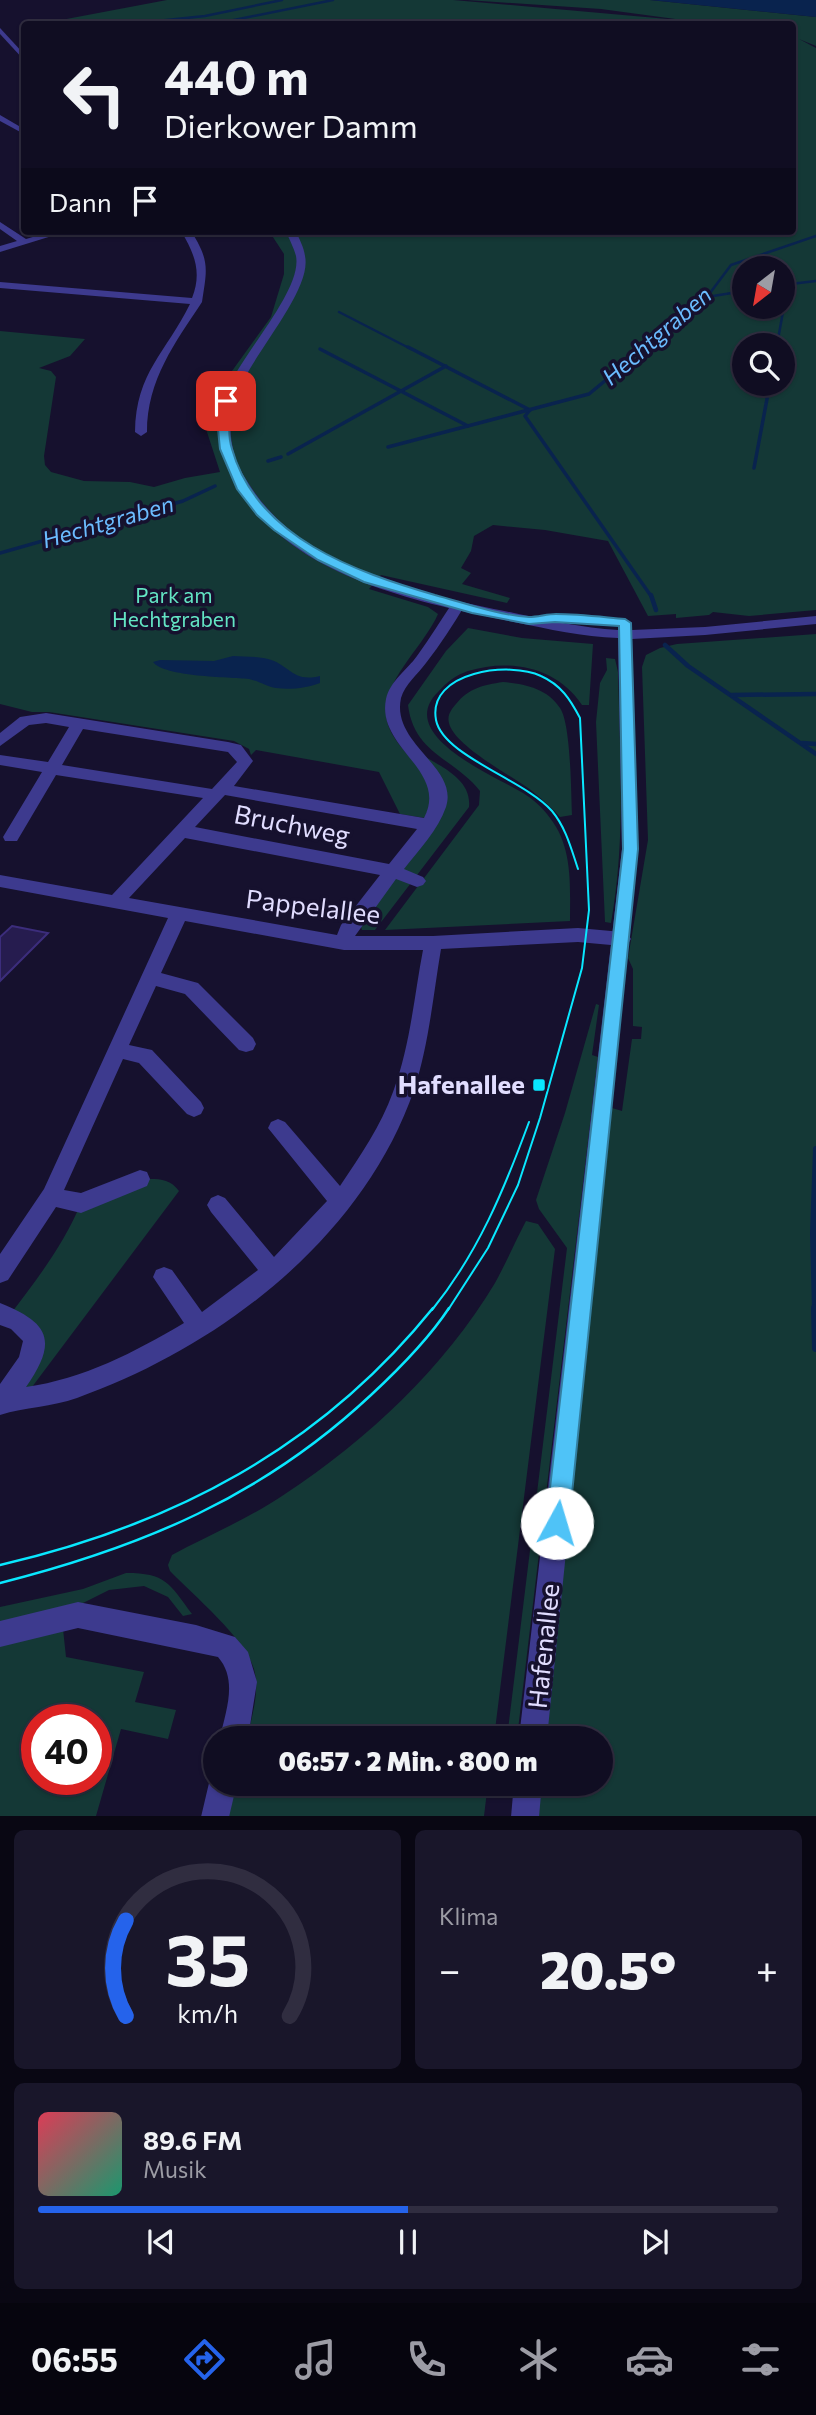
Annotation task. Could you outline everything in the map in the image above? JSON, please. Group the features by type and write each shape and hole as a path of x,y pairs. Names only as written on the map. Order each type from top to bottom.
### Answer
{"street":[{"path":"0,30 21,55"},
{"path":"0,117 21,130"},
{"path":"0,225 25,242"},
{"path":"0,249 49,235"},
{"path":"141,432 141,417 148,383 203,289 204,265 189,235"},
{"path":"292,235 301,257 299,280 226,401 224,437 237,479 261,512 278,527 322,558 369,580 458,606 562,629 816,620"},
{"path":"0,285 197,302"},
{"path":"344,943 347,930 429,825 439,800 437,787 396,730 392,707 398,687 418,664 458,606"},
{"name":"Hafenallee","path":"534,1726 631,849 625,628"},
{"path":"0,741 17,726 33,718 79,723 235,750 245,761 115,902"},
{"path":"11,837 79,723"},
{"name":"Bruchweg","path":"0,760 429,825"},
{"name":"Bruchweg","path":"182,831 392,871 417,881"},
{"name":"Pappelallee","path":"0,881 344,943 433,943 578,935 622,939"},
{"path":"0,1273 51,1196 179,914"},
{"path":"1,1403 50,1395 97,1379 148,1356 200,1327 272,1272 341,1200 381,1140 407,1082 425,1004 433,943"},
{"path":"150,977 191,988 246,1044"},
{"path":"117,1050 145,1056 194,1108"},
{"path":"278,1128 341,1200"},
{"path":"51,1196 81,1202 140,1179"},
{"path":"218,1205 272,1272"},
{"path":"164,1276 200,1327"},
{"path":"0,1314 29,1326 36,1348 30,1364 1,1403"},
{"path":"0,1634 78,1615 226,1646 239,1661 244,1682 236,1726"},
{"path":"215,1816 220,1796"},
{"path":"525,1816 527,1796"}],"green space":[{"path":"167,0 453,0 690,21 56,21"},
{"name":"Park am Hechtgraben","path":"467,0 650,0 816,17 816,46 799,39 816,48 816,610 749,616 713,612 709,615 676,618 676,614 648,616 608,541 545,530 493,525 474,536 471,551 461,568 471,573 462,584 510,598 507,603 381,575 369,589 428,607 438,614 393,684 386,708 391,733 415,763 428,785 430,800 425,818 400,814 379,772 256,750 251,755 249,749 234,741 49,712 32,712 0,704 0,331 85,339 70,356 39,368 51,371 56,377 44,456 45,465 51,472 84,481 130,482 154,487 220,472 207,432 219,389 271,317 284,274 284,254 272,235 796,235 796,21 690,21 601,9"},
{"path":"468,628 522,638 593,644 589,705 582,705 572,692 546,674 500,665 468,671 456,677 438,692 428,708 429,724 438,738 453,752 527,795 550,818 563,841 569,867 570,921 385,930 479,805 480,791 427,745 418,734 408,705 446,651"},
{"path":"816,634 816,1816 537,1816 539,1796 613,1796 613,1726 546,1726 612,1108 622,1111 632,1039 641,1039 642,1027 633,1026 633,969 628,958 648,840 642,667 646,655 677,644"},
{"path":"606,658 615,659 618,672 621,766 619,861 611,923 605,922 596,722 600,683 607,670"},
{"path":"503,682 542,692 560,708 564,716 568,743 572,815 560,817 532,791 473,751 453,732 449,715 466,694 489,684"},
{"path":"421,754 460,781 469,797 469,807 375,930 362,930 360,924 436,824"},
{"path":"596,1004 599,1005 592,1055 598,1057 518,1726 508,1726 567,1248 539,1209 536,1200 565,1113"},
{"path":"140,1179 166,1181 179,1191 23,1399 35,1348 9,1316 58,1248 81,1203"},
{"path":"526,1221 538,1224 555,1249 495,1726 250,1726 256,1695 256,1677 249,1657 230,1631 170,1571 168,1565 172,1555 272,1503 374,1426 428,1373 475,1314 495,1283"},
{"path":"126,1573 150,1575 165,1582 172,1587 192,1614 183,1616 168,1597 144,1586 109,1590 77,1606 0,1625 0,1607 83,1589"},
{"path":"63,1629 66,1657 144,1672 135,1702 176,1710 168,1739 121,1729 112,1760 112,1704 21,1704 21,1795 102,1795 96,1816 0,1816 0,1644"},
{"path":"233,1796 486,1796 484,1816 228,1816"}],"water":[{"path":"650,0 816,0 816,17"},
{"path":"233,656 275,661 303,677 320,676 320,683 298,688 276,688 249,679 170,671 153,662 214,661"}],"building":[{"path":"12,926 48,933 0,981 0,937"}],"waterway":[{"path":"157,21 205,16 282,0"},
{"path":"229,21 333,0"},
{"name":"Hechtgraben","path":"707,297 731,265 816,236"},
{"path":"795,283 816,281"},
{"path":"707,297 732,293"},
{"name":"Hechtgraben","path":"644,349 707,297"},
{"path":"339,312 411,349"},
{"path":"779,333 782,319"},
{"path":"408,347 445,366"},
{"name":"Hechtgraben","path":"529,410 589,394 646,347"},
{"path":"320,349 401,391"},
{"name":"Hechtgraben","path":"401,391 445,366"},
{"path":"445,366 529,410"},
{"name":"Hechtgraben","path":"288,454 401,391"},
{"path":"401,391 468,426"},
{"path":"754,468 768,396"},
{"path":"468,426 529,410"},
{"path":"529,410 525,416 651,596"},
{"path":"388,447 468,426"},
{"name":"Hechtgraben","path":"268,461 281,457"},
{"name":"Hechtgraben","path":"0,553 183,501 215,486"},
{"path":"651,595 656,610"},
{"path":"665,645 688,666 816,754"},
{"path":"732,695 816,694"},
{"path":"802,743 816,744"},
{"path":"815,1310 813,1233 816,1149"},
{"path":"815,1308 816,1348"}],"tram line":[{"path":"448,1310 488,1248 518,1185 540,1118 582,968 589,910 580,718 576,711 554,684 528,672 492,670 457,681 444,690 437,703 436,720 442,733 453,745 540,800 552,811 565,831 578,869"},
{"path":"432,1310 463,1266 488,1220 529,1122"},
{"path":"0,1565 125,1528 183,1503 239,1474 292,1440 342,1402 389,1358 433,1308"},
{"path":"0,1583 103,1553 151,1535 243,1490 330,1431 371,1395 413,1354 449,1308"}],"place":[{"name":"Hafenallee","path":"539,1085"}],"route":[{"path":"226,401 223,429 226,449 237,479 246,494 278,527 322,558 369,580 472,609 529,621 555,618 625,623 631,849 557,1523"}]}
